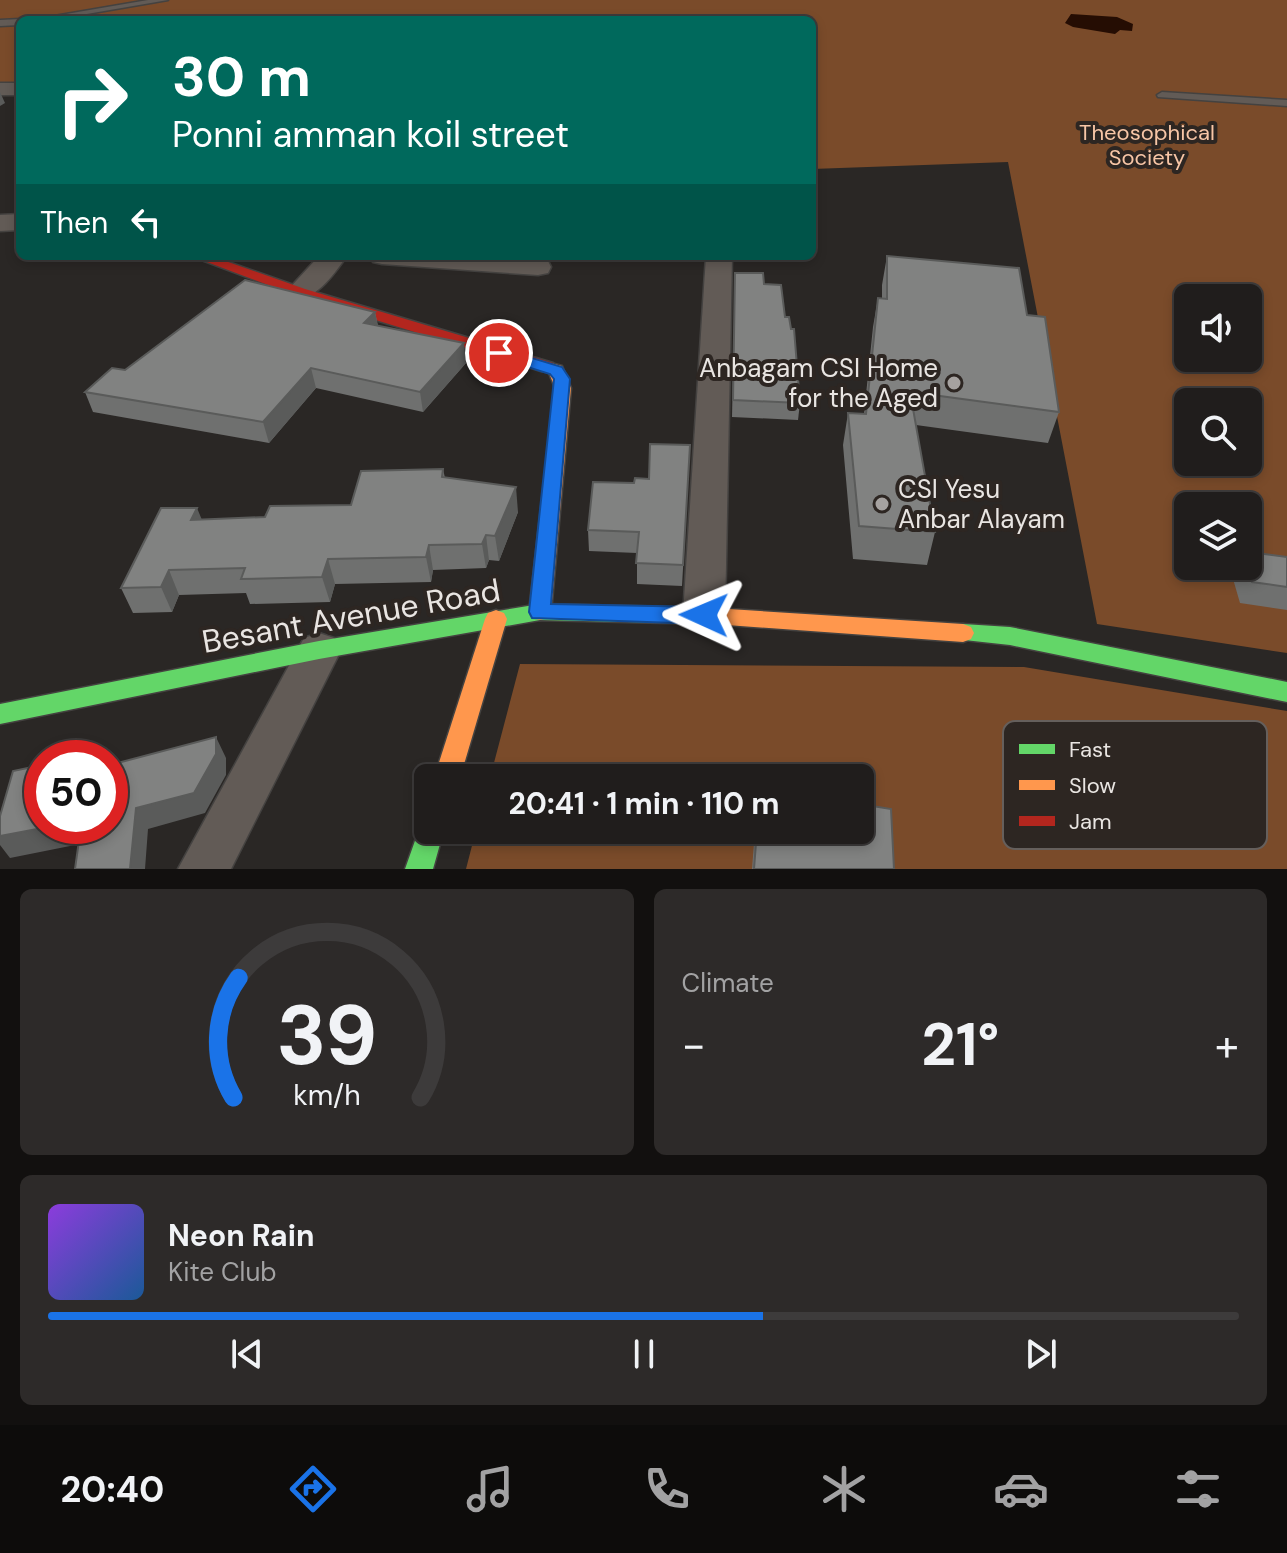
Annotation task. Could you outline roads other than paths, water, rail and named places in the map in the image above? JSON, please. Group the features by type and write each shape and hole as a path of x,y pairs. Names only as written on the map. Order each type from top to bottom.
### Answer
{"street":[{"path":"209,260 300,292 556,370 563,388 540,612"},
{"path":"300,292 330,260"},
{"path":"439,260 538,267"},
{"path":"704,615 719,260"},
{"name":"Besant Avenue Road","path":"0,714 319,650 540,612 704,615 1010,636 1287,692"},
{"path":"451,764 496,619"},
{"path":"204,869 319,650"},
{"path":"419,869 427,844"}],"lane":[{"path":"61,16 164,0"},
{"path":"1162,95 1287,103"}],"place":[{"name":"Anbagam CSI Home for the Aged","path":"954,383"},
{"name":"CSI Yesu Anbar Alayam","path":"882,504"}],"park label":[{"name":"Theosophical Society","path":"1147,144"}]}
